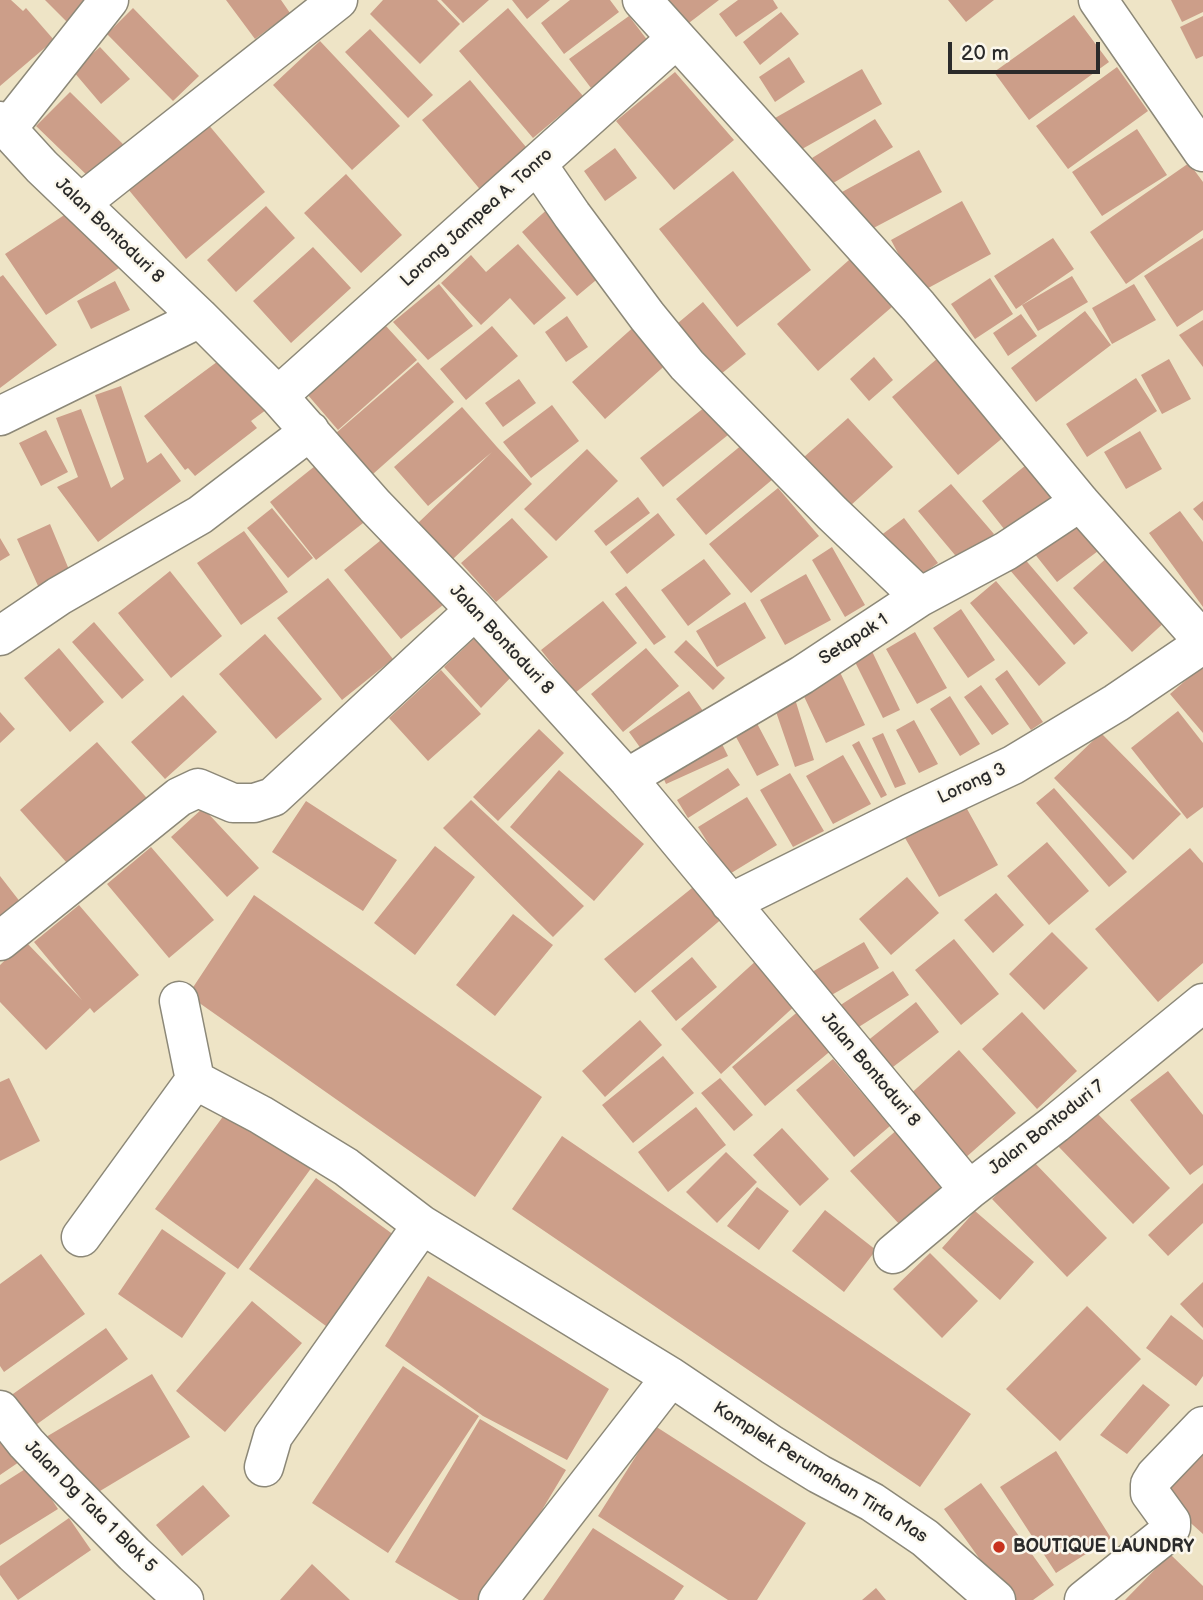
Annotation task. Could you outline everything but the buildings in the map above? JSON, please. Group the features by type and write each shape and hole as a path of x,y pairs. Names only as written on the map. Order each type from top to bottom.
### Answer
{"street":[{"path":"4,125 109,0"},
{"path":"80,203 338,0"},
{"path":"642,0 918,306 1080,502 1203,643"},
{"path":"1098,0 1203,152"},
{"name":"Lorong Jampea A. Tonro","path":"278,397 676,39"},
{"name":"Jalan Bontoduri 8","path":"4,125 42,167 200,318 278,397 375,506 475,610 627,778 969,1190"},
{"path":"537,164 572,215 687,365 920,597"},
{"path":"0,416 200,318"},
{"path":"0,636 59,597 200,515 310,432"},
{"name":"Setapak 1","path":"627,778 802,675 920,597 1006,551 1080,502"},
{"path":"0,941 179,797 198,788 233,803 254,803 273,797 475,610"},
{"name":"Lorong 3","path":"730,903 1013,765 1116,703 1203,643"},
{"path":"80,1237 195,1080 179,1001"},
{"name":"Jalan Bontoduri 7","path":"893,1254 1203,1003"},
{"name":"Komplek Perumahan Tirta Mas","path":"195,1080 261,1115 345,1167 422,1225 671,1377 819,1474 883,1509 925,1538 996,1600"},
{"path":"264,1467 273,1436 422,1225"},
{"path":"498,1600 671,1377"},
{"name":"Jalan Dg Tata 1 Blok 5","path":"0,1410 26,1443 63,1482 184,1600"},
{"path":"1084,1600 1165,1535 1171,1527 1171,1522 1150,1493 1150,1484 1203,1426"}],"place":[{"name":"BOUTIQUE LAUNDRY","path":"999,1547"}]}
